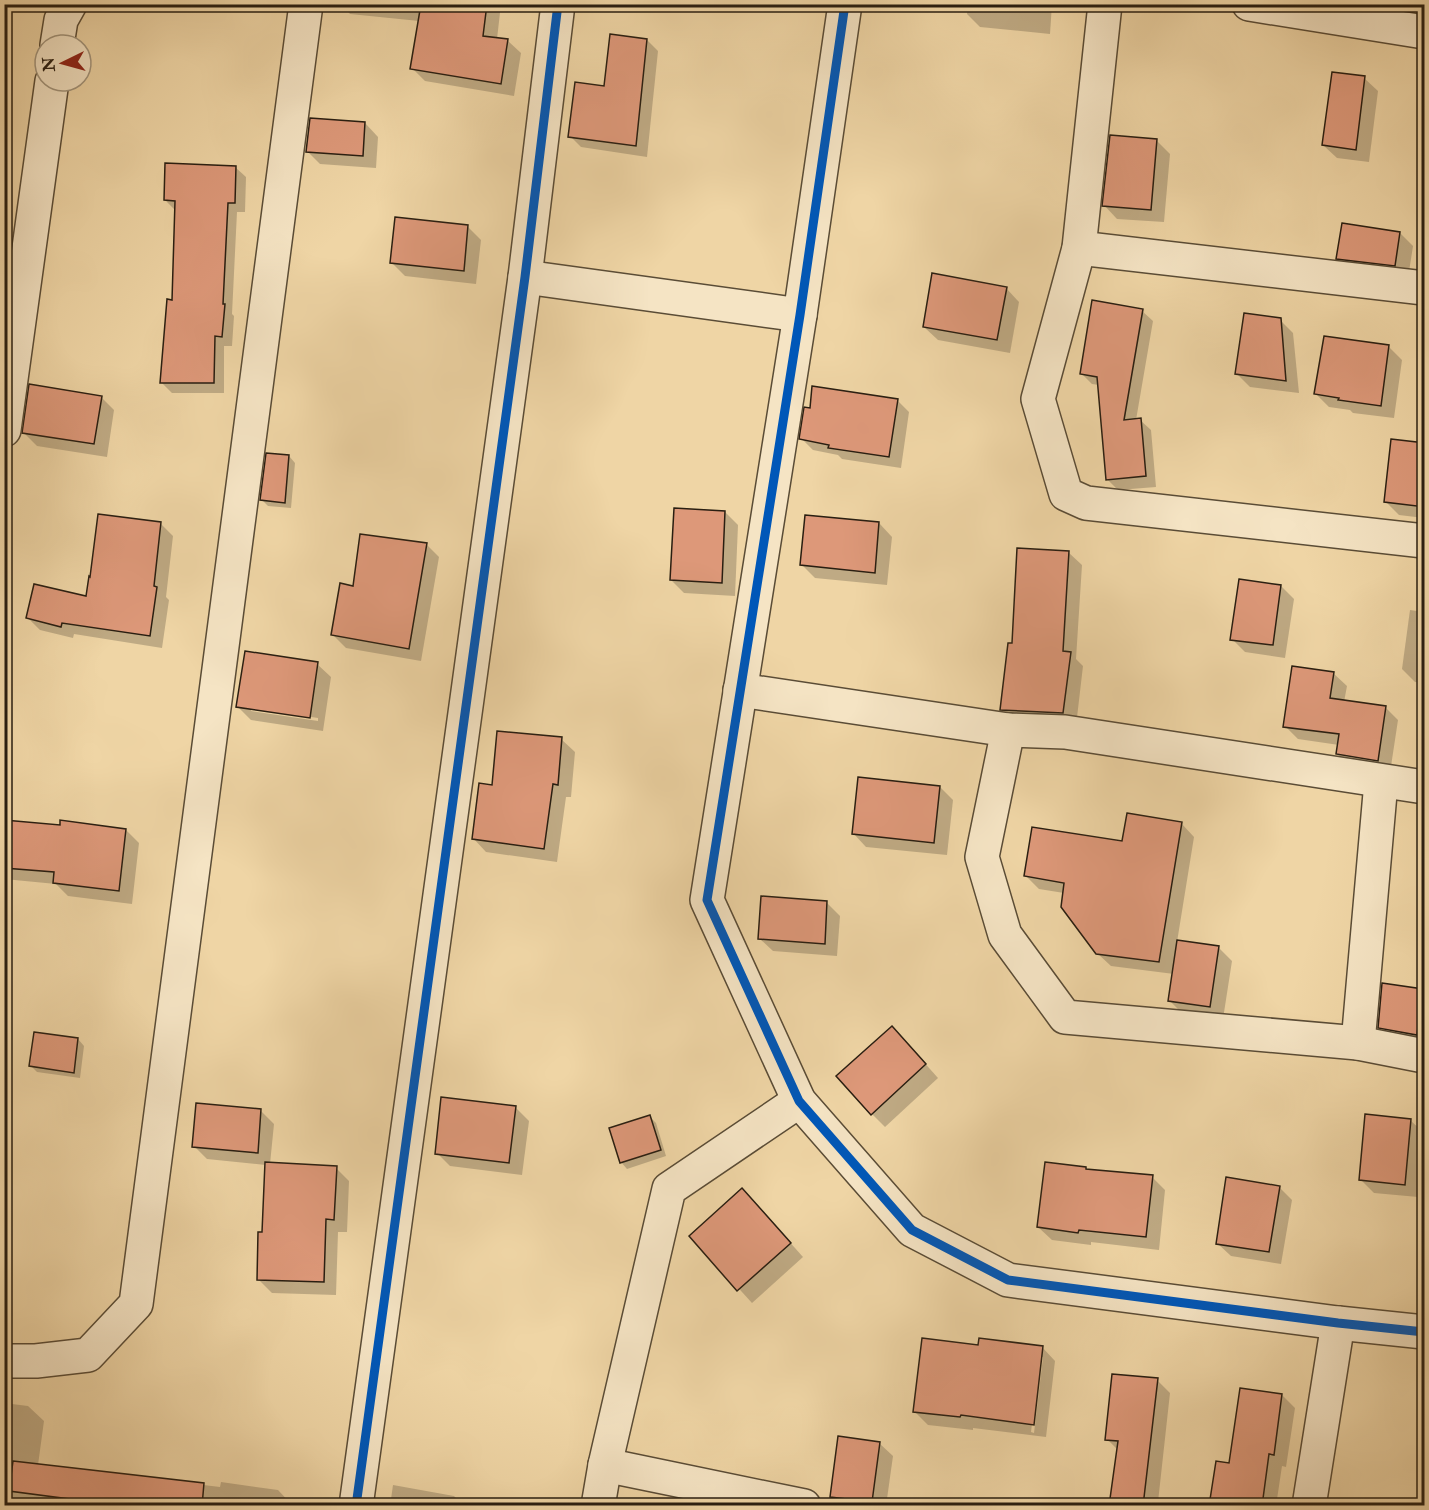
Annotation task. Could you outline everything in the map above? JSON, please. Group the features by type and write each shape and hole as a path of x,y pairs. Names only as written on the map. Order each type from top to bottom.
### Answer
{"street":[{"path":"59,33 61,21 70,4"},
{"path":"4,1360 36,1361 88,1355 135,1304 306,4"},
{"path":"356,1506 525,277 558,4"},
{"path":"845,4 800,315 707,900 799,1101 912,1230 1008,1280 1338,1323 1425,1332"},
{"path":"1105,4 1078,248 1038,399 1066,494 1086,503 1425,541"},
{"path":"1249,4 1425,32"},
{"path":"4,430 50,93"},
{"path":"1078,248 1425,288"},
{"path":"525,277 800,315"},
{"path":"740,690 1008,730 1065,732 1425,787"},
{"path":"1008,730 982,857 1005,934 1065,1017 1358,1043 1425,1056"},
{"path":"1358,1043 1381,782"},
{"path":"598,1506 605,1465 669,1189 799,1101"},
{"path":"1309,1506 1338,1323"},
{"path":"605,1465 804,1506"}],"building":[{"path":"421,4 487,4 483,36 508,39 501,84 410,69"},
{"path":"610,34 647,39 636,146 568,137 575,82 604,86"},
{"path":"1332,72 1365,76 1356,150 1322,145"},
{"path":"310,118 365,122 363,156 306,152"},
{"path":"1110,135 1157,139 1151,210 1102,206"},
{"path":"165,163 236,166 235,203 228,203 223,304 225,304 222,337 215,336 214,383 160,383 167,299 172,300 175,201 164,200"},
{"path":"395,217 468,225 464,271 390,263"},
{"path":"1342,223 1400,232 1395,266 1336,259"},
{"path":"932,273 1007,287 997,340 923,327"},
{"path":"1092,300 1143,309 1124,420 1141,418 1146,476 1106,480 1097,377 1080,374"},
{"path":"1244,313 1281,318 1286,381 1235,374"},
{"path":"1324,336 1389,345 1381,406 1314,394"},
{"path":"29,384 102,396 94,444 22,433"},
{"path":"812,386 898,399 889,457 828,448 829,445 799,439 804,407 810,408"},
{"path":"1391,439 1425,443 1425,507 1384,502"},
{"path":"266,453 289,455 285,503 260,500"},
{"path":"674,508 725,511 722,583 670,580"},
{"path":"98,514 161,522 154,586 157,587 150,636 62,623 61,627 26,618 34,584 86,596"},
{"path":"805,515 879,522 875,573 800,565"},
{"path":"360,534 427,543 409,649 331,635 340,583 353,586"},
{"path":"1017,548 1069,551 1063,651 1071,652 1063,713 1000,710 1008,643 1012,643"},
{"path":"1239,579 1281,585 1273,645 1230,640"},
{"path":"245,651 318,662 310,718 236,707"},
{"path":"1292,666 1334,672 1330,698 1386,706 1378,761 1336,754 1339,734 1283,727"},
{"path":"497,731 562,737 558,785 553,784 544,849 472,839 479,783 492,785"},
{"path":"858,777 940,786 934,843 852,834"},
{"path":"1127,813 1182,822 1159,962 1096,954 1061,907 1064,883 1024,876 1032,827 1122,841"},
{"path":"4,820 60,825 60,820 126,829 119,891 53,883 54,872 4,868"},
{"path":"761,896 827,901 825,944 758,939"},
{"path":"1177,940 1219,946 1210,1007 1168,1001"},
{"path":"1382,983 1423,989 1417,1035 1378,1028"},
{"path":"892,1026 926,1064 871,1115 836,1076"},
{"path":"34,1032 78,1038 74,1073 29,1066"},
{"path":"441,1097 516,1106 509,1163 435,1154"},
{"path":"196,1103 261,1109 258,1153 192,1147"},
{"path":"1365,1114 1411,1119 1405,1185 1359,1180"},
{"path":"650,1115 661,1150 620,1163 609,1128"},
{"path":"265,1162 337,1166 334,1220 326,1219 324,1282 257,1280 258,1232 262,1232"},
{"path":"1045,1162 1086,1167 1086,1169 1153,1175 1146,1237 1079,1230 1078,1233 1037,1227"},
{"path":"1226,1177 1280,1186 1269,1252 1216,1244"},
{"path":"742,1188 791,1243 737,1291 689,1236"},
{"path":"922,1338 978,1345 979,1338 1043,1346 1034,1425 961,1415 960,1417 913,1412"},
{"path":"1112,1374 1158,1378 1143,1506 1109,1506 1118,1441 1105,1440"},
{"path":"1240,1388 1282,1394 1274,1455 1269,1454 1262,1506 1209,1506 1216,1461 1229,1463"},
{"path":"838,1436 880,1442 872,1502 830,1497"},
{"path":"13,1461 204,1483 202,1506 76,1506 77,1500 9,1491"}],"cycle path":[{"path":"356,1506 525,277 558,4"},
{"path":"845,4 800,315 707,900 799,1101 912,1230 1008,1280 1424,1332"}]}
